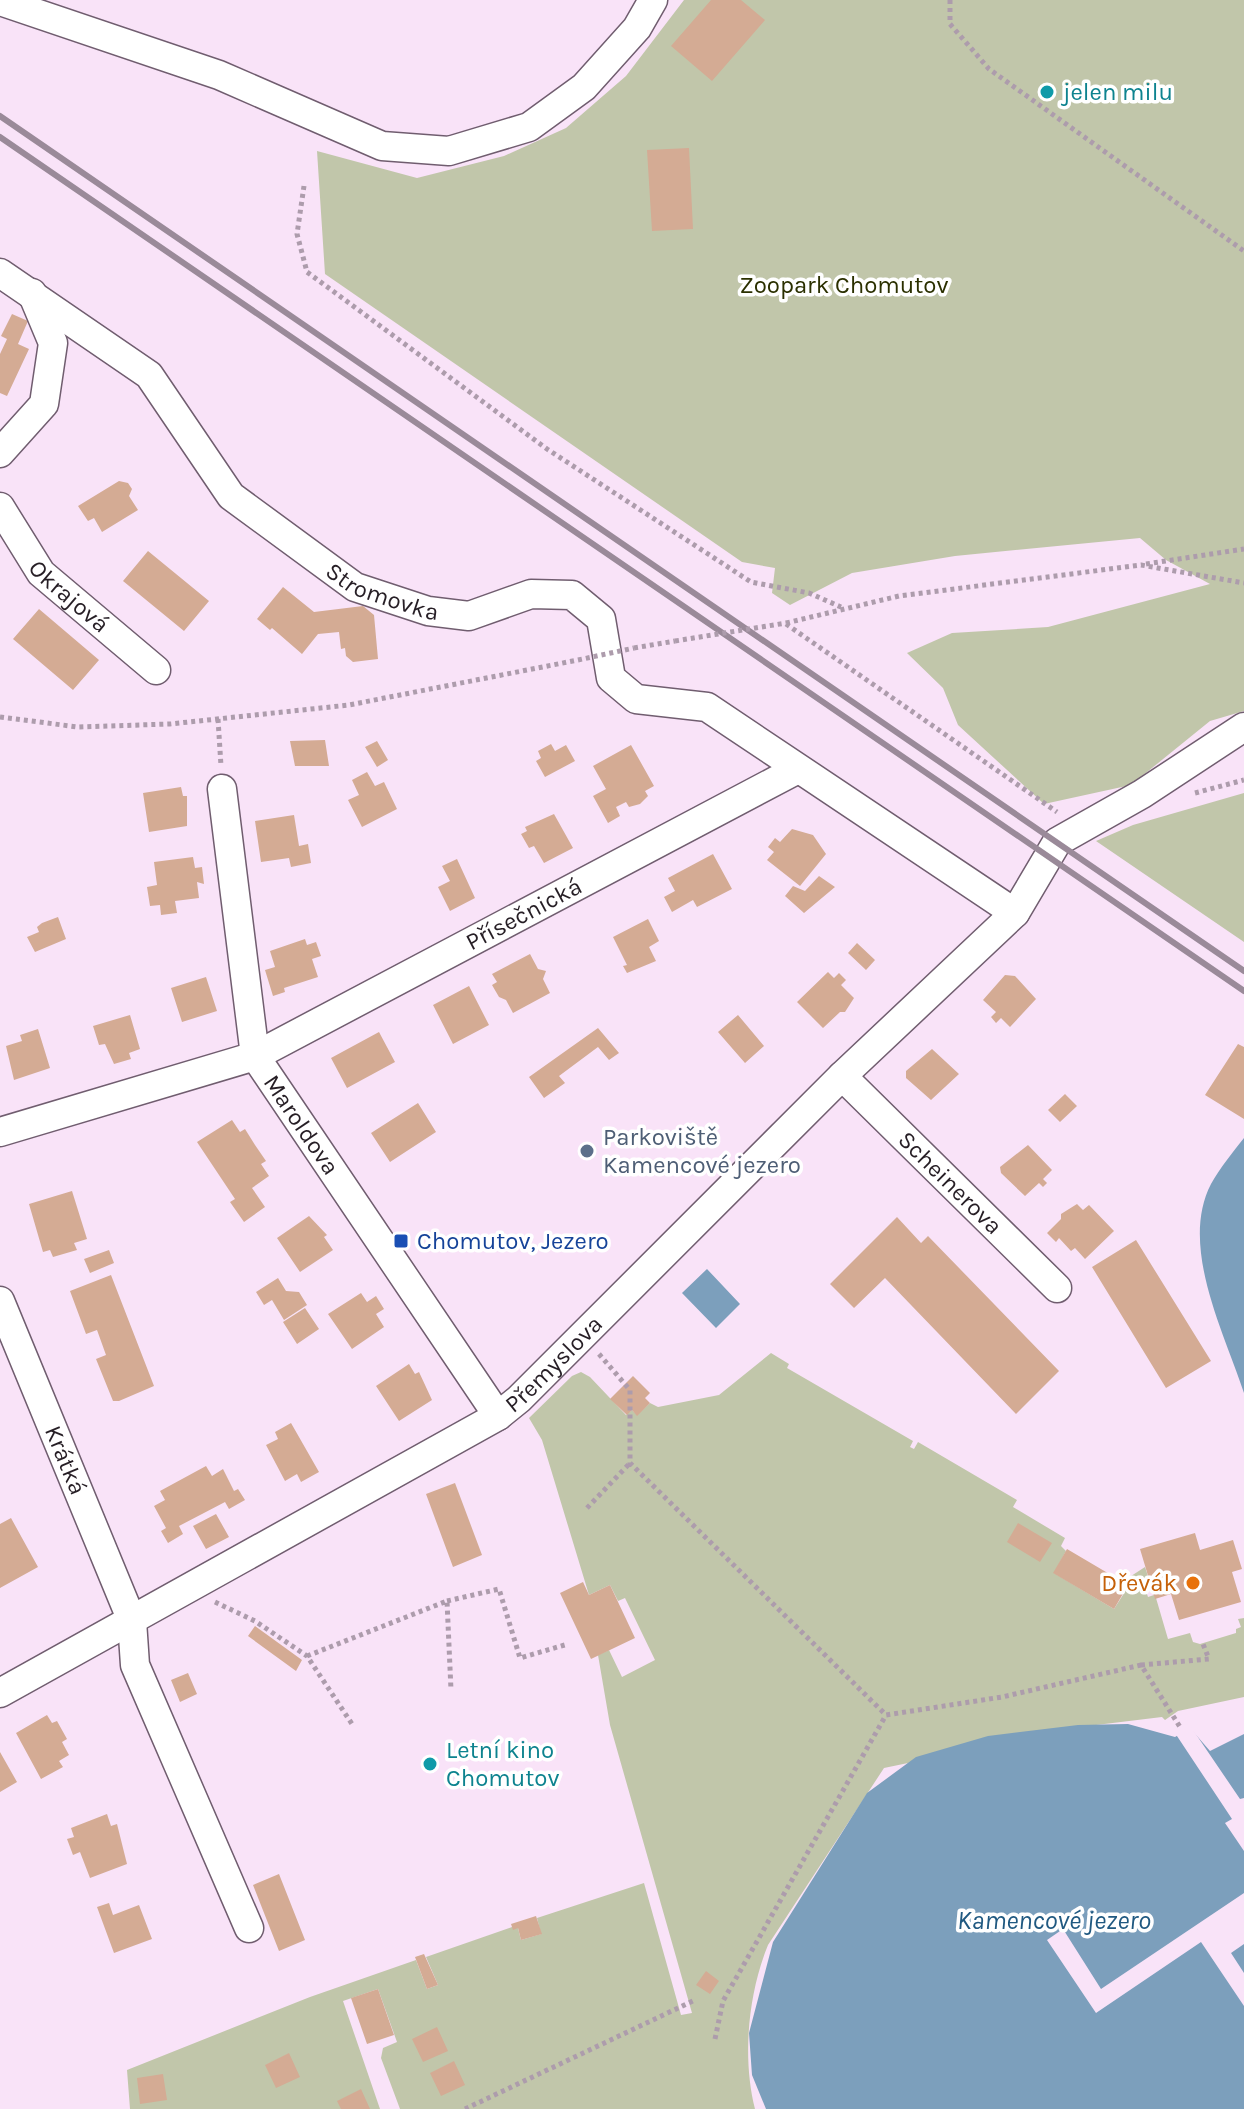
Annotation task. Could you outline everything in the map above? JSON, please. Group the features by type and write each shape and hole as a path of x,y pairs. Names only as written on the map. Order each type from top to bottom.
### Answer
{"street":[{"path":"0,1 219,75 382,146 449,151 529,127 584,87 637,28 653,0"},
{"name":"Stromovka","path":"0,273 149,375 231,496 355,587 428,611 469,616 531,594 572,595 601,619 611,678 636,699 707,707 796,770"},
{"path":"0,453 44,404 53,343 31,292"},
{"name":"Okrajová","path":"0,507 41,573 156,670"},
{"name":"Přemyslova","path":"0,1693 498,1416 842,1076 1015,913 1057,842 1244,727"},
{"path":"796,770 1015,913"},
{"name":"Přísečnická","path":"0,1132 255,1056 796,770"},
{"name":"Maroldova","path":"222,789 255,1056 498,1416"},
{"name":"Scheinerova","path":"842,1076 1057,1288"},
{"name":"Krátká","path":"0,1301 132,1621 135,1665 249,1928"}],"path":[{"path":"950,0 950,24 989,69 1244,251"},
{"path":"304,186 297,234 307,272 547,449 751,582 809,593 841,607"},
{"path":"0,717 78,727 218,719 349,705 634,648 786,623 841,607 899,596 1244,549"},
{"path":"1141,565 1244,583"},
{"path":"786,623 1055,811 1094,821"},
{"path":"218,719 222,789"},
{"path":"583,1335 630,1390 630,1463 587,1508"},
{"path":"630,1463 886,1715"},
{"path":"307,1656 447,1601 499,1589 520,1658 568,1644"},
{"path":"189,1590 255,1621 307,1656 352,1724"},
{"path":"447,1601 451,1690"},
{"path":"886,1715 1002,1697 1141,1665 1209,1659 1203,1644"},
{"path":"1141,1665 1180,1727"},
{"path":"715,2039 723,2001 886,1715"},
{"path":"465,2109 695,2000"}],"green space":[{"name":"Zoopark Chomutov","path":"684,0 1244,0 1244,711 1210,721 1131,785 1044,804 958,725 943,688 907,653 952,633 1048,627 1210,584 1166,560 1140,538 955,556 852,573 790,605 772,593 775,568 742,562 325,274 317,151 417,178 504,156 566,128 626,76"},
{"path":"1244,793 1244,942 1096,841 1133,825"},
{"path":"771,1353 789,1364 787,1368 913,1441 910,1447 914,1449 918,1442 1017,1500 1013,1507 1065,1538 1061,1546 1066,1551 1054,1573 1114,1609 1128,1587 1128,1578 1145,1567 1152,1588 1146,1591 1148,1597 1154,1595 1156,1598 1168,1639 1190,1633 1193,1642 1200,1644 1236,1633 1236,1629 1241,1627 1238,1619 1244,1618 1244,1697 1178,1711 1165,1720 1162,1717 980,1739 980,1748 884,1768 768,1945 756,1984 749,2026 749,2069 755,2109 400,2109 381,2058 383,2048 397,2042 378,1989 343,2001 380,2109 130,2109 127,2070 310,1997 416,1960 427,1989 438,1985 426,1957 512,1927 518,1928 521,1940 541,1934 537,1918 644,1883 681,2015 692,2013 610,1725 598,1655 609,1650 622,1677 655,1660 625,1598 618,1601 610,1585 589,1595 542,1440 529,1418 572,1376 581,1372 590,1377 626,1415 632,1410 637,1415 650,1403 658,1407 719,1395"}],"water":[{"path":"1244,1138 1244,1393 1208,1289 1200,1234 1202,1208 1211,1184"},
{"path":"707,1269 740,1304 716,1328 682,1293"},
{"name":"Kamencové jezero","path":"1128,1724 1175,1737 1190,1728 1210,1751 1244,1734 1244,2109 766,2109 752,2075 749,2033 773,1942 867,1793 916,1757 988,1736 1078,1725"}],"pier":[{"path":"1189,1724 1240,1799 1244,1798 1244,1851 1225,1823 1232,1819 1175,1733"},
{"path":"1244,1893 1244,1944 1231,1953 1244,1973 1244,2006 1201,1942 1096,2013 1047,1940 1063,1929 1101,1989"}],"building":[{"path":"711,0 741,0 765,20 712,81 671,46"},
{"path":"689,148 693,229 652,231 647,150"},
{"path":"12,314 28,321 18,344 29,349 7,396 0,393 0,354 7,339 1,336"},
{"path":"119,481 128,483 132,489 129,496 138,510 102,532 94,518 88,521 78,506"},
{"path":"148,551 209,601 184,631 123,581"},
{"path":"283,587 314,612 363,606 374,615 378,659 353,662 346,656 345,648 341,649 339,632 318,634 302,654 272,628 270,630 257,619"},
{"path":"39,609 99,660 73,690 13,639"},
{"path":"325,740 329,766 295,766 290,741"},
{"path":"377,741 388,760 377,767 365,747"},
{"path":"551,744 555,751 566,745 575,761 545,777 536,761 541,758 538,751"},
{"path":"631,745 654,786 645,791 648,796 640,804 629,807 626,802 616,807 620,816 608,823 593,796 606,789 593,766"},
{"path":"367,772 375,786 384,782 397,809 362,827 348,800 359,795 352,780"},
{"path":"181,787 183,796 187,796 187,826 149,832 143,793"},
{"path":"554,814 573,848 544,863 534,846 529,848 521,834 527,831 525,827"},
{"path":"294,815 299,846 308,844 311,863 291,867 289,858 261,862 255,821"},
{"path":"792,829 813,835 826,854 800,886 767,860 774,852 768,847 775,838 780,842"},
{"path":"713,854 732,889 697,907 693,900 672,912 664,897 675,891 668,878"},
{"path":"193,857 195,868 202,867 204,884 197,882 199,898 175,901 177,913 161,915 160,905 150,906 147,887 157,885 154,862"},
{"path":"457,859 475,898 450,911 438,887 450,881 442,866"},
{"path":"819,876 835,887 804,913 785,896 793,886 805,891"},
{"path":"58,917 66,939 35,952 27,937 39,932 37,927 42,923"},
{"path":"648,919 659,941 649,947 656,961 627,973 623,966 627,965 613,937"},
{"path":"305,939 307,945 316,942 321,956 312,959 318,977 284,988 285,992 273,996 265,970 275,967 270,951"},
{"path":"857,943 875,960 866,970 848,953"},
{"path":"530,954 538,969 546,971 543,979 550,993 513,1013 492,985 497,982 492,974"},
{"path":"828,972 834,978 839,973 846,980 841,985 854,998 845,1012 840,1012 823,1028 797,1002"},
{"path":"1005,975 1015,976 1036,999 1010,1027 1001,1018 996,1023 991,1017 996,1012 983,1000"},
{"path":"206,977 217,1011 182,1022 171,988"},
{"path":"469,986 489,1025 453,1044 433,1005"},
{"path":"130,1015 140,1049 129,1053 131,1059 114,1064 105,1044 99,1045 93,1026"},
{"path":"738,1015 764,1046 745,1063 718,1032"},
{"path":"598,1028 619,1053 609,1060 598,1047 559,1076 565,1083 544,1098 529,1077"},
{"path":"38,1029 50,1068 14,1080 6,1046 22,1041 20,1035"},
{"path":"379,1032 395,1062 347,1088 331,1058"},
{"path":"1238,1044 1244,1047 1244,1119 1205,1095"},
{"path":"932,1049 959,1074 931,1100 906,1078 906,1071"},
{"path":"1065,1094 1077,1106 1060,1122 1048,1110"},
{"path":"418,1103 436,1132 390,1162 371,1133"},
{"path":"232,1120 240,1132 245,1129 266,1161 261,1164 269,1176 252,1188 265,1207 244,1222 230,1202 235,1199 197,1142"},
{"path":"1028,1145 1052,1170 1043,1179 1047,1183 1043,1187 1039,1183 1025,1196 1001,1173 1000,1167"},
{"path":"72,1191 87,1239 74,1243 77,1250 53,1257 50,1250 43,1252 29,1204"},
{"path":"1077,1204 1083,1210 1089,1205 1114,1231 1085,1259 1075,1248 1071,1251 1059,1238 1056,1242 1047,1233 1061,1219 1061,1214"},
{"path":"309,1216 327,1235 324,1237 333,1250 300,1272 277,1238"},
{"path":"897,1217 921,1243 928,1236 1059,1371 1016,1414 885,1278 854,1308 830,1284"},
{"path":"1136,1240 1211,1361 1166,1388 1092,1267"},
{"path":"109,1250 114,1263 90,1273 84,1259"},
{"path":"111,1275 154,1386 119,1401 113,1401 96,1359 106,1355 97,1330 86,1334 70,1291"},
{"path":"278,1278 286,1291 299,1292 307,1305 284,1320 272,1300 264,1305 256,1292"},
{"path":"361,1293 367,1302 376,1296 384,1309 376,1314 384,1327 352,1349 328,1314"},
{"path":"305,1308 319,1329 297,1344 283,1322"},
{"path":"409,1364 415,1374 419,1372 432,1400 399,1421 376,1386"},
{"path":"633,1376 650,1393 645,1398 650,1403 637,1416 632,1410 627,1415 610,1399"},
{"path":"291,1423 319,1472 301,1482 297,1474 285,1481 266,1445 278,1439 275,1432"},
{"path":"206,1466 212,1476 223,1469 234,1491 238,1489 245,1500 229,1509 225,1502 179,1526 183,1534 168,1543 161,1531 166,1528 154,1506 165,1500 160,1491"},
{"path":"455,1483 482,1555 453,1567 426,1494"},
{"path":"216,1514 229,1537 206,1549 193,1526"},
{"path":"11,1518 38,1567 0,1588 0,1524"},
{"path":"1018,1523 1052,1543 1040,1562 1007,1542"},
{"name":"Dřevák","path":"1195,1533 1200,1550 1233,1540 1242,1569 1232,1572 1241,1602 1179,1620 1171,1594 1155,1599 1140,1549"},
{"path":"1067,1549 1128,1585 1114,1609 1053,1573"},
{"path":"583,1582 589,1595 610,1585 635,1638 591,1659 560,1593"},
{"path":"255,1626 302,1660 296,1671 248,1636"},
{"path":"188,1673 197,1694 180,1702 171,1680"},
{"path":"47,1715 52,1723 57,1721 67,1739 62,1742 69,1755 59,1761 63,1767 41,1779 16,1733"},
{"path":"0,1752 17,1782 0,1792"},
{"path":"107,1814 111,1826 117,1824 127,1864 90,1878 80,1852 73,1855 67,1839 74,1837 71,1828"},
{"path":"279,1874 305,1940 279,1951 253,1885"},
{"path":"109,1903 113,1915 139,1905 152,1939 114,1953 97,1907"},
{"path":"536,1916 542,1934 521,1940 518,1928 513,1930 511,1924"},
{"path":"424,1954 438,1985 427,1989 415,1957"},
{"path":"706,1971 719,1981 710,1994 696,1985"},
{"path":"378,1989 394,2035 367,2044 351,1998"},
{"path":"437,2027 448,2051 423,2062 412,2039"},
{"path":"289,2053 300,2077 276,2088 265,2065"},
{"path":"454,2061 465,2085 441,2096 430,2073"},
{"path":"163,2074 167,2100 140,2104 137,2078"},
{"path":"361,2089 370,2109 341,2109 337,2101"}],"railway":[{"path":"0,116 1244,971"},
{"path":"0,137 1244,991"}],"place":[{"name":"jelen milu","path":"1047,92"},
{"name":"Parkoviště Kamencové jezero","path":"587,1151"},
{"name":"Chomutov, Jezero","path":"401,1241"},
{"name":"Dřevák","path":"1193,1583"},
{"name":"Letní kino Chomutov","path":"430,1764"}]}
